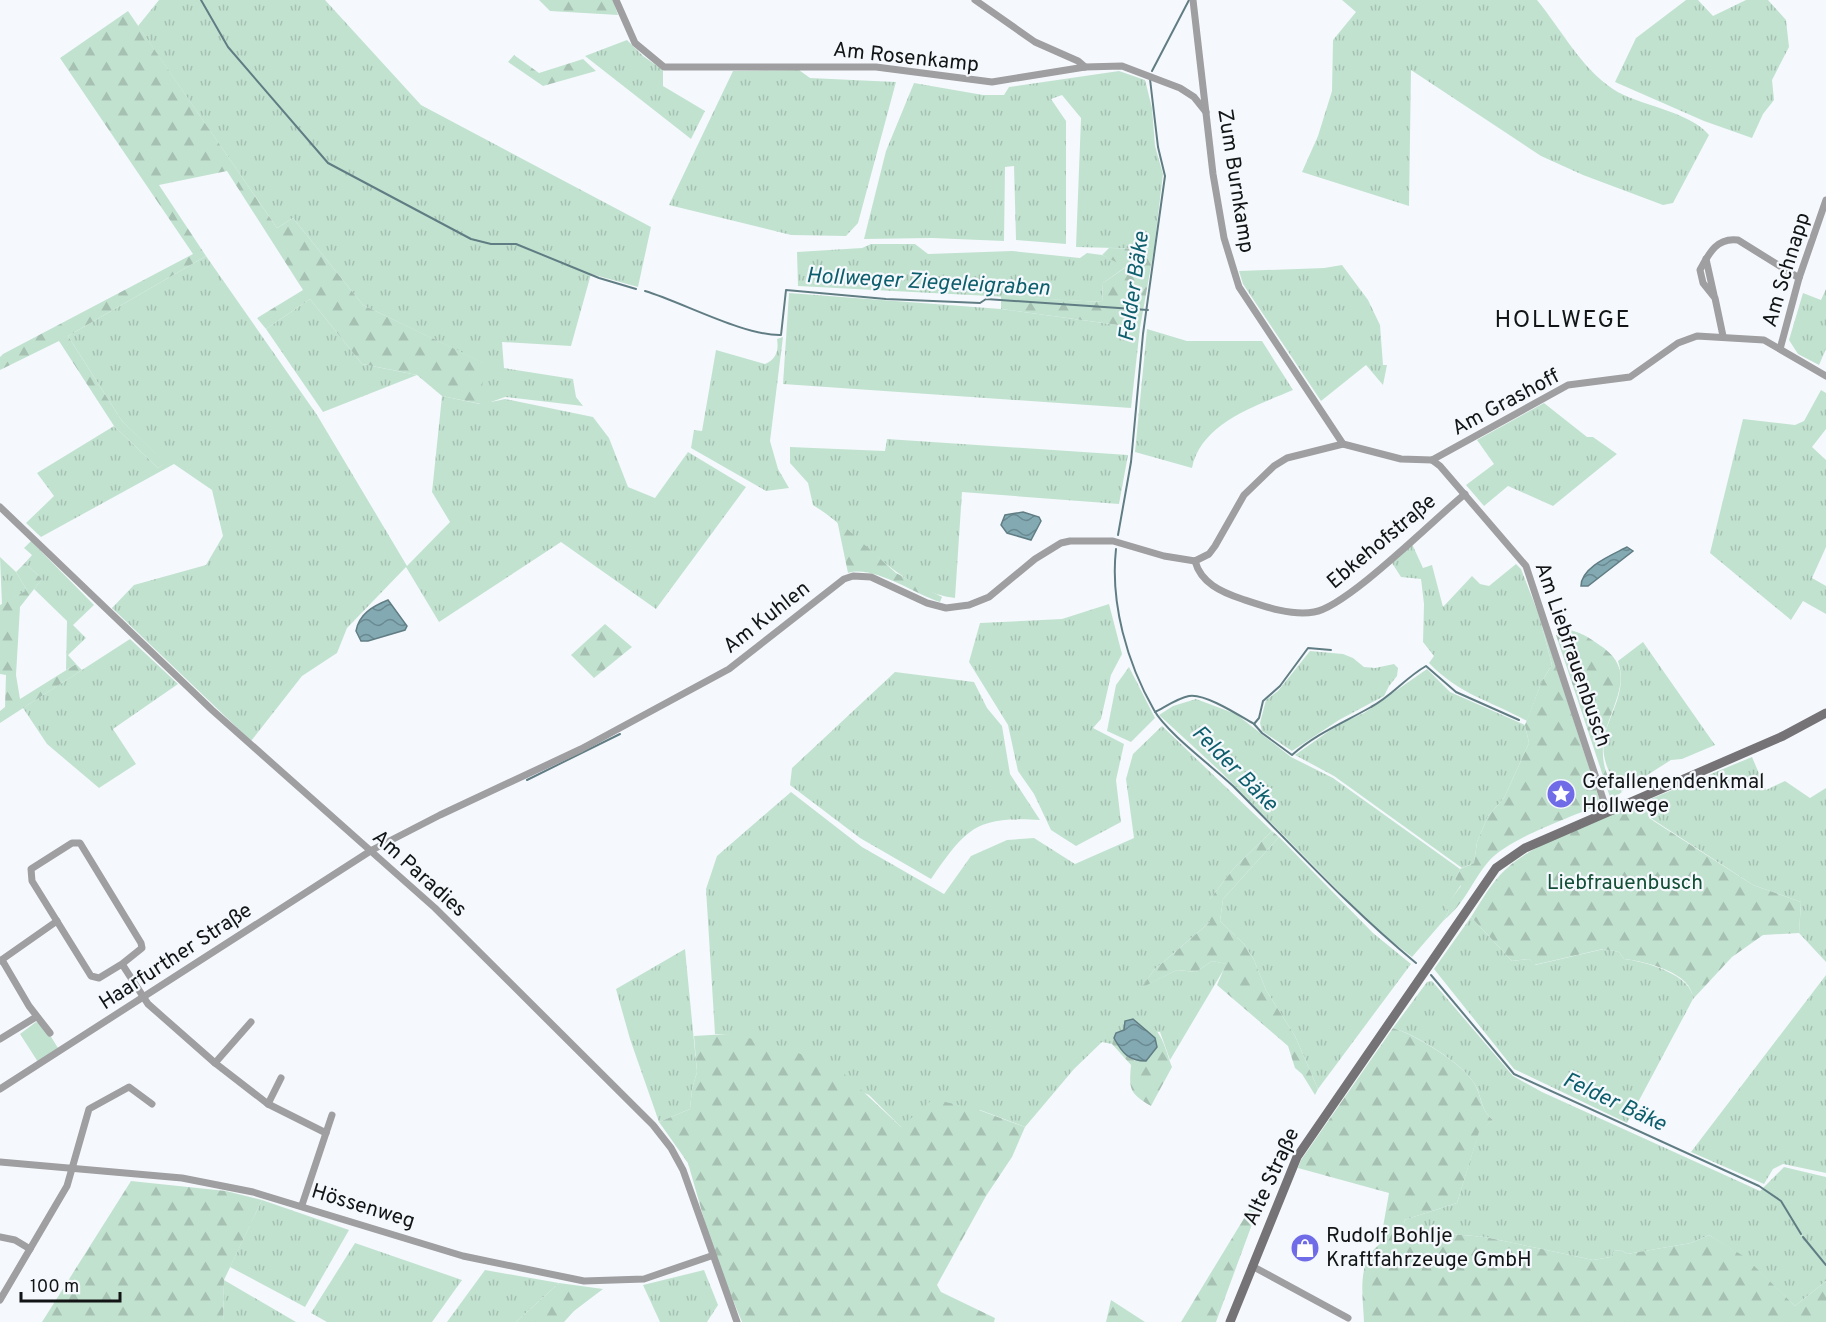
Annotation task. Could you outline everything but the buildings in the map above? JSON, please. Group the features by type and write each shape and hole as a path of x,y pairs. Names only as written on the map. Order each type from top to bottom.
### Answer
{"street":[{"name":"Am Rosenkamp","path":"616,0 634,43 664,67 876,68 992,82 1085,68 1122,66 1188,93 1206,112"},
{"path":"975,0 1035,42 1078,61 1085,68"},
{"name":"Zum Burnkamp","path":"1193,0 1224,238 1239,287 1343,444"},
{"path":"1188,93 1196,92 1203,83"},
{"name":"Am Schnapp","path":"1780,349 1800,278 1826,201"},
{"path":"1723,336 1715,298 1701,278 1700,270 1719,243 1727,238 1738,240 1800,278"},
{"name":"Am Grashoff","path":"1432,460 1568,385 1623,380 1637,374 1689,338 1723,336 1764,340 1826,376"},
{"name":"Ebkehofstraße","path":"1432,460 1401,459 1343,444 1287,458 1274,466 1244,495 1209,554 1195,561 1198,572 1208,583 1225,594 1268,607 1314,612 1342,599 1465,494"},
{"path":"1440,466 1443,455"},
{"name":"Am Liebfrauenbusch","path":"1432,460 1465,494 1526,566 1607,811"},
{"name":"Am Paradies","path":"0,507 212,710 369,852 435,908 653,1125 671,1148 683,1170 711,1256 737,1322"},
{"name":"Am Kuhlen","path":"369,852 440,815 581,749 729,669 844,579 853,576 871,577 927,603 946,608 969,605 989,597 1035,559 1061,543 1070,541 1113,541 1164,556 1195,561"},
{"name":"Alte Straße","path":"1230,1322 1297,1157 1496,868 1525,848 1783,736 1826,713"},
{"path":"76,842 83,847 141,943 140,952 122,964 99,978 92,976 29,872 34,867 76,842"},
{"name":"Haarfurther Straße","path":"0,1089 369,852"},
{"path":"50,1033 36,1017 1,960 57,921"},
{"path":"122,964 147,1004 215,1063 268,1104 326,1133"},
{"path":"0,1039 36,1017"},
{"path":"215,1063 251,1022"},
{"path":"268,1104 282,1078"},
{"path":"0,1300 67,1186 74,1169 84,1121 91,1107 129,1087 152,1104"},
{"path":"302,1205 332,1115"},
{"name":"Hössenweg","path":"0,1162 182,1178 253,1192 302,1205 463,1256 584,1281 644,1279 711,1256"},
{"path":"0,1237 15,1240 30,1249"},
{"path":"1252,1266 1348,1318"}],"green space":[{"path":"159,0 325,0 421,105 651,227 638,287 591,274 571,346 502,342 504,368 573,379 576,397 583,406 505,397 491,402 505,399 593,417 609,438 628,487 655,498 688,452 746,487 656,609 561,542 439,622 406,567 347,628 337,653 302,676 251,741 112,608 134,585 206,565 223,536 212,490 174,464 41,537 26,523 54,496 37,473 114,426 158,468 165,463 122,421 68,336 206,256 317,415 407,566 450,522 432,492 442,396 480,404 483,363 363,305 293,218 277,228 138,26"},
{"path":"539,0 613,0 618,15 550,11"},
{"path":"1342,0 1537,0 1581,59 1613,89 1635,100 1689,120 1709,135 1673,203 1663,205 1583,175 1541,156 1411,70 1409,206 1302,172 1318,136 1332,91 1333,40 1356,12"},
{"path":"1686,0 1698,0 1713,16 1746,0 1768,0 1786,20 1789,47 1772,80 1774,100 1763,114 1752,138 1704,121 1615,82 1636,38"},
{"path":"128,11 277,228 293,218 363,305 484,363 481,404 442,396 417,375 362,364 310,299 266,329 257,318 303,290 227,171 159,185 206,256 68,336 122,421 166,463 158,468 114,426 59,341 0,370 0,357 3,354 193,254 60,58"},
{"path":"627,40 643,56 663,70 663,86 705,111 691,139 585,56"},
{"path":"514,55 539,73 583,59 596,71 543,86 508,62"},
{"path":"799,70 810,78 896,82 858,223 846,236 791,235 669,205 733,71"},
{"path":"1119,71 1145,80 1152,108 1155,146 1163,174 1154,249 1076,247 1081,118 1062,95 1051,99 1066,121 1066,244 1016,240 1014,166 1005,167 1004,241 932,238 864,239 886,151 914,83 983,95 1004,95 1009,87"},
{"path":"871,244 915,244 928,254 1012,251 1080,258 1087,253 1102,255 1127,266 1103,283 1102,302 798,286 797,252 862,248"},
{"path":"1109,248 1154,249 1140,328 1001,309 1001,296 1102,302 1103,283 1126,267 1102,255"},
{"path":"1342,265 1368,300 1380,325 1383,365 1387,365 1383,385 1366,365 1321,401 1243,284 1239,271 1324,268"},
{"path":"1826,289 1826,349 1819,365 1798,354 1789,340 1803,293 1821,300"},
{"path":"789,293 1001,309 1140,328 1131,408 783,384"},
{"path":"310,299 362,364 417,375 323,412 266,329"},
{"path":"1147,329 1187,341 1262,341 1293,390 1247,410 1218,428 1197,452 1192,468 1135,452"},
{"path":"783,337 770,441 778,469 789,488 766,491 691,448 694,430 702,431 716,350 765,364 776,354 777,339"},
{"path":"1821,390 1826,393 1826,429 1812,447 1826,460 1826,547 1812,578 1826,586 1826,614 1803,601 1791,620 1710,553 1743,419 1795,425 1804,421"},
{"path":"1544,403 1587,437 1593,437 1617,454 1553,506 1508,486 1484,506 1466,485 1494,464 1477,440"},
{"path":"887,439 1128,455 1119,504 962,492 955,598 936,594 917,585 881,560 813,505 808,483 790,463 790,447 885,451"},
{"path":"837,520 896,573 942,597 940,602 870,573 848,573"},
{"path":"31,541 94,605 73,625 86,638 68,655 76,664 66,670 67,621 34,589 42,579 25,563 32,555 24,548"},
{"path":"1412,544 1423,568 1432,565 1443,607 1472,576 1480,584 1489,586 1516,564 1521,569 1539,615 1552,665 1542,681 1527,721 1452,683 1429,663 1434,656 1423,642 1424,604 1421,579 1401,577 1392,563"},
{"path":"0,557 16,572 27,590 2,605"},
{"path":"25,563 42,579 20,607 16,675 20,699 76,664 82,670 0,723 0,711 5,707 6,675 0,674 0,605 27,590 16,572"},
{"path":"1109,604 1122,654 1111,675 1101,719 1093,728 1124,744 1116,780 1121,822 1076,846 1051,830 1034,794 1018,771 1008,725 969,662 980,623 1062,619"},
{"path":"1539,615 1601,804 1526,836 1498,852 1483,868 1458,907 1444,920 1449,911 1445,907 1461,886 1455,879 1460,869 1474,863 1477,842 1488,816 1504,798 1529,743 1525,725 1542,681 1552,665"},
{"path":"605,624 632,647 594,678 571,655"},
{"path":"1570,630 1585,636 1614,657 1620,672 1620,687 1605,736 1603,755 1607,774 1622,792 1611,800 1556,635"},
{"path":"130,639 178,684 113,729 136,764 99,788 47,744 23,708"},
{"path":"1643,642 1715,745 1682,759 1671,760 1622,791 1609,771 1604,754 1604,738 1619,694 1621,679 1618,661"},
{"path":"1310,651 1343,654 1353,658 1364,667 1375,668 1394,664 1398,668 1397,676 1384,696 1339,720 1292,751 1262,731 1260,723 1266,700 1278,691"},
{"path":"1129,667 1155,718 1131,742 1107,731 1116,685"},
{"path":"1427,669 1450,692 1525,725 1529,743 1504,798 1488,816 1477,842 1474,863 1462,868 1334,776 1295,755 1339,724 1364,713"},
{"path":"895,672 974,682 987,708 1002,726 1010,774 1040,820 1000,820 974,829 954,848 931,879 860,838 790,785 792,768"},
{"path":"1196,699 1236,714 1291,757 1333,778 1460,869 1455,879 1461,885 1446,907 1449,911 1412,957 1375,928 1221,772 1159,715 1173,706"},
{"path":"1162,726 1272,831 1234,868 1210,899 1210,922 1154,970 1142,987 1177,970 1196,972 1212,961 1227,964 1170,1060 1160,1032 1124,1030 1116,1034 1112,1044 1102,1042 1074,1069 1025,1127 980,1110 901,1127 869,1095 727,1034 715,1034 706,889 717,856 791,792 862,847 944,894 971,856 1007,840 1034,838 1075,864 1134,838 1126,779 1133,754"},
{"path":"1752,757 1766,790 1785,781 1810,798 1826,788 1826,962 1799,933 1801,902 1753,885 1649,817 1648,800"},
{"name":"Liebfrauenbusch","path":"1648,800 1649,818 1753,885 1801,902 1799,933 1763,935 1732,957 1693,999 1691,990 1677,975 1644,962 1624,959 1619,952 1603,949 1534,965 1529,959 1512,961 1471,917 1500,875 1530,851"},
{"path":"1272,831 1279,837 1223,899 1220,921 1244,944 1254,960 1266,990 1295,1036 1318,1089 1315,1095 1302,1074 1295,1068 1288,1046 1217,985 1226,964 1212,961 1196,972 1177,970 1141,988 1154,970 1210,922 1210,899 1234,868"},
{"path":"1279,837 1373,933 1411,964 1318,1089 1295,1036 1266,990 1254,960 1244,944 1220,921 1223,899"},
{"path":"1471,917 1512,961 1529,959 1535,965 1604,949 1619,952 1624,959 1666,971 1676,976 1691,990 1693,999 1627,1123 1514,1069 1434,969"},
{"path":"685,949 697,1072 690,1109 659,1122 630,1039 616,989"},
{"path":"1826,975 1826,1173 1783,1164 1773,1169 1764,1184 1691,1152"},
{"path":"1432,981 1513,1076 1542,1092 1760,1191 1784,1167 1826,1177 1826,1281 1795,1306 1745,1258 1709,1235 1691,1243 1627,1254 1621,1250 1614,1251 1611,1257 1593,1260 1485,1237 1407,1230 1404,1220 1457,1203 1479,1131 1493,1120 1483,1107 1477,1088 1468,1075 1449,1058 1425,1043 1393,1028 1427,982"},
{"path":"1133,1019 1143,1021 1156,1030 1172,1067 1151,1106 1134,1094 1130,1080 1131,1065 1112,1044 1114,1038 1119,1047 1135,1061 1155,1038"},
{"path":"36,1022 43,1024 58,1048 38,1062 20,1034"},
{"path":"1393,1028 1425,1043 1449,1058 1468,1075 1477,1088 1483,1107 1493,1120 1479,1132 1457,1203 1404,1220 1407,1230 1485,1237 1593,1260 1611,1257 1614,1251 1621,1250 1627,1254 1691,1243 1709,1235 1745,1257 1795,1306 1826,1281 1826,1322 1364,1322 1362,1290 1364,1269 1372,1251 1380,1244 1389,1193 1298,1168 1301,1160"},
{"path":"727,1034 770,1042 839,1069 901,1127 933,1099 979,1110 1025,1127 1012,1157 986,1196 937,1285 941,1292 995,1318 994,1322 742,1322 714,1254 688,1163 659,1122 690,1109 697,1072 694,1036"},
{"path":"131,1181 226,1191 262,1200 224,1280 223,1322 42,1322"},
{"path":"1260,1192 1261,1200 1216,1322 1181,1322"},
{"path":"262,1200 349,1230 305,1307 230,1267"},
{"path":"355,1243 462,1280 432,1322 327,1322 311,1313"},
{"path":"485,1270 559,1283 516,1322 447,1322"},
{"path":"704,1270 718,1305 707,1322 660,1322 643,1285"},
{"path":"224,1280 296,1322 223,1322"},
{"path":"559,1283 603,1289 574,1311 564,1322 516,1322"},
{"path":"1111,1300 1145,1322 1106,1322"}],"water":[{"path":"1023,512 1039,517 1041,521 1031,540 1007,533 1001,525 1005,515"},
{"path":"1627,547 1633,551 1588,586 1581,586 1582,579 1592,567"},
{"path":"388,600 407,626 405,630 361,641 356,631 363,615"},
{"path":"1133,1019 1155,1038 1157,1047 1146,1061 1135,1060 1127,1055 1114,1038 1116,1033 1124,1030 1125,1021"}],"waterway":[{"name":"Hollweger Ziegeleigraben","path":"201,0 228,47 328,163 471,239 491,244 516,244 599,278 636,289"},
{"name":"Felder Bäke","path":"1152,71 1189,0"},
{"name":"Felder Bäke","path":"1118,535 1131,462 1143,334 1165,176 1158,147 1150,79"},
{"name":"Hollweger Ziegeleigraben","path":"645,291 749,330 781,335 786,290 886,299 980,303 986,299 1148,310"},
{"name":"Felder Bäke","path":"1116,549 1116,590 1123,632 1144,692 1160,719 1179,739 1233,786 1345,899 1416,963"},
{"path":"1155,712 1180,699 1196,696 1222,706 1254,724 1259,718 1263,701 1280,686 1308,648 1331,650"},
{"path":"1254,724 1262,733 1292,755 1321,734 1379,703 1426,666 1456,692 1519,720"},
{"path":"527,780 620,734"},
{"name":"Felder Bäke","path":"1431,975 1514,1074 1759,1186 1781,1201 1801,1234"},
{"name":"Felder Bäke","path":"1803,1237 1826,1265"}],"place":[{"name":"Gefallenendenkmal Hollwege","path":"1561,794"},
{"name":"Rudolf Bohlje Kraftfahrzeuge GmbH","path":"1305,1248"}],"district":[{"name":"HOLLWEGE","path":"1563,321"}]}
